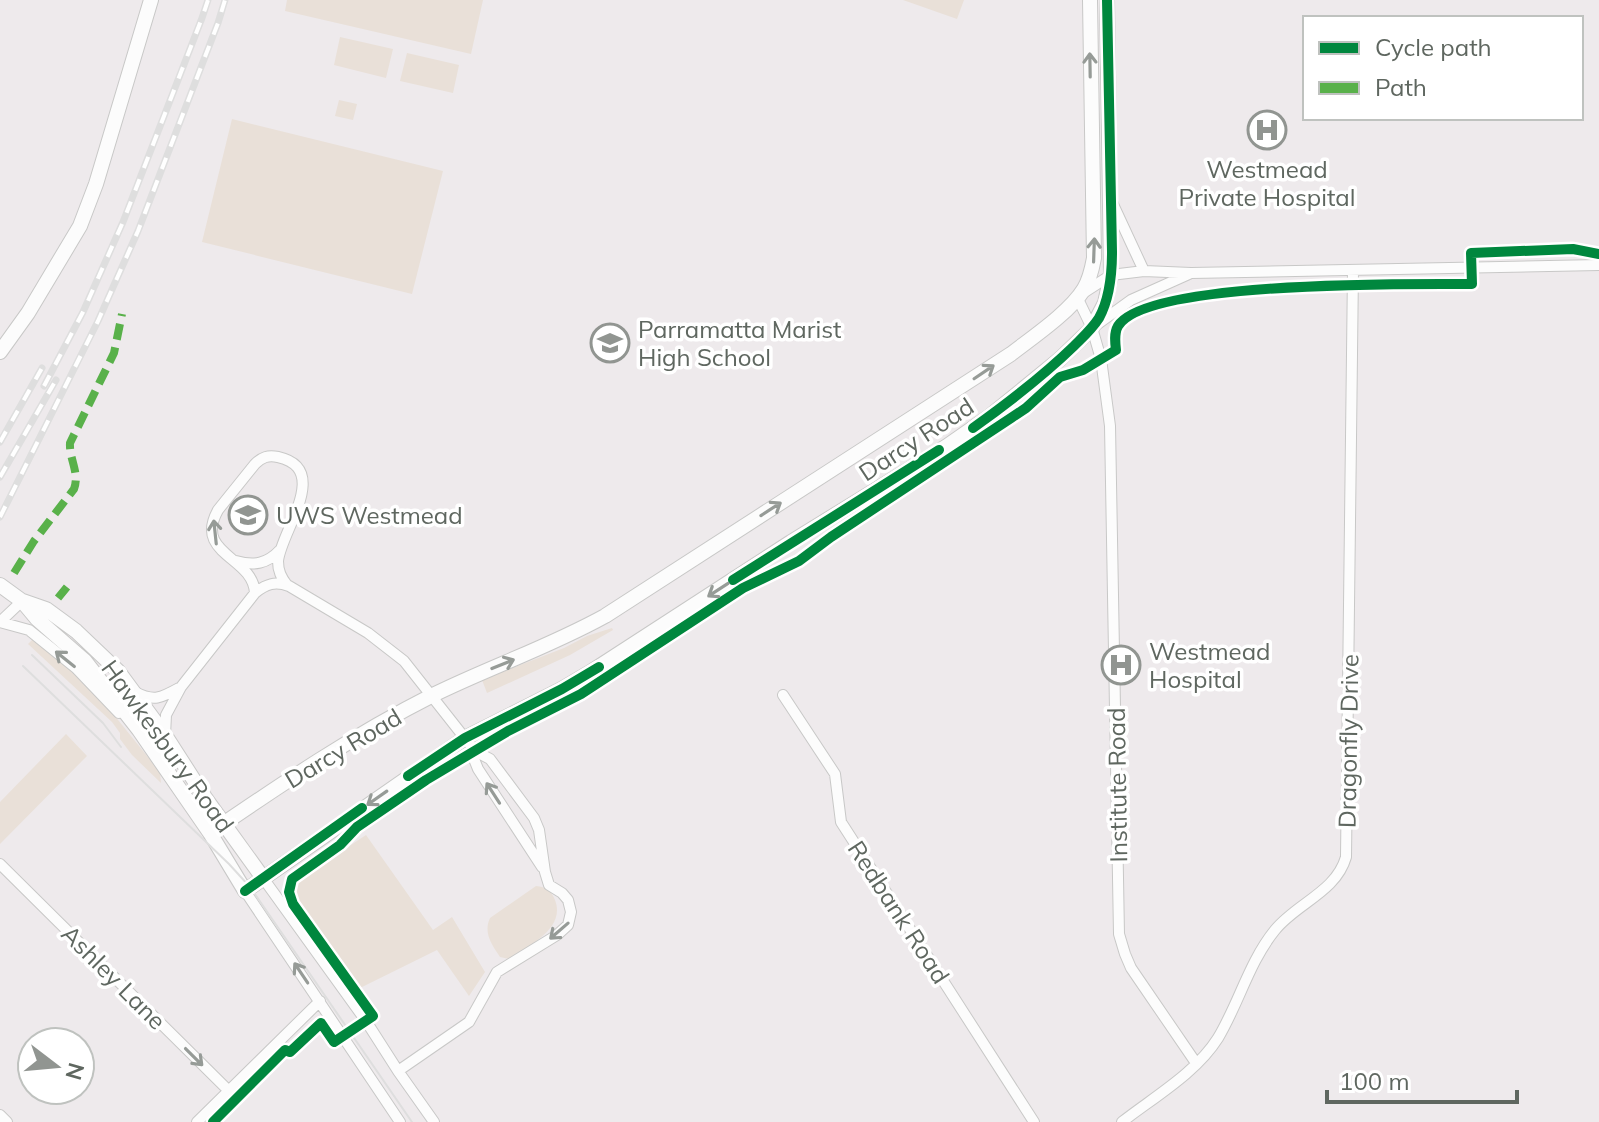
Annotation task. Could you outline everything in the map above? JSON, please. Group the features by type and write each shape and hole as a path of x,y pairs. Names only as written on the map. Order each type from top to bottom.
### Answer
{"street":[{"path":"0,352 28,313 80,226 96,184 151,0"},
{"name":"Darcy Road","path":"210,833 361,733 432,696 569,636 605,616 1000,361 1050,323 1077,297 1089,278 1094,258 1090,0"},
{"name":"Darcy Road","path":"263,878 465,738 589,673 947,446 1029,386 1092,328 1105,303 1111,275 1107,0"},
{"path":"1091,136 1102,118 1108,64"},
{"path":"1111,201 1144,271"},
{"path":"1077,297 1111,275 1144,271 1191,273 1599,265"},
{"name":"Dragonfly Drive","path":"1122,1122 1196,1063 1218,1037 1274,931 1338,877 1346,857 1353,270"},
{"path":"1092,328 1131,300 1191,273"},
{"name":"Institute Road","path":"1077,297 1092,328 1101,359 1110,426 1119,934 1131,968 1196,1063"},
{"path":"255,593 251,578 217,546 213,538 214,518 255,464 262,458 275,456 291,462 304,484 281,549 278,566 282,579 387,646 404,661 475,751 490,759 534,818 549,885 568,900 571,912 568,925 497,972 469,1022 398,1071"},
{"path":"233,560 259,564 275,556 281,549"},
{"path":"165,735 166,715 181,687 255,593 273,583 287,585"},
{"name":"Hawkesbury Road","path":"0,585 22,601 37,619 85,661 139,730 400,1122"},
{"path":"0,622 22,601"},
{"name":"Hawkesbury Road","path":"22,601 46,609 76,631 99,651 134,691 434,1122"},
{"name":"Hawkesbury Road","path":"0,622 29,630 76,668 106,701 139,730"},
{"path":"134,691 154,699 181,687"},
{"name":"Redbank Road","path":"783,695 835,774 841,822 1034,1122"},
{"path":"475,751 478,769 545,872"},
{"name":"Ashley Lane","path":"0,864 228,1090"},
{"path":"245,891 263,878"},
{"path":"197,1122 320,1001"},
{"path":"0,1115 7,1122"}],"shaded area":[{"path":"287,0 483,0 471,54 285,11"},
{"path":"903,0 964,0 957,19"},
{"path":"340,37 393,49 386,78 334,65"},
{"path":"407,53 459,65 453,93 400,81"},
{"path":"339,100 357,104 353,120 335,116"},
{"path":"232,119 443,171 412,294 202,242"},
{"path":"612,628 570,655 487,693 482,680"},
{"path":"36,636 102,700 160,772 161,783 132,755 112,722 28,644"},
{"path":"66,734 87,756 0,844 0,802"},
{"path":"366,835 433,930 452,917 485,972 469,996 437,950 358,989 298,904 294,891 298,880"},
{"path":"536,886 548,890 555,900 557,910 551,928 509,959 500,957 488,934 490,918"}],"tram line":[{"path":"32,655 103,723 121,747"},
{"path":"23,666 250,887 412,1122"}],"railway":[{"path":"44,386 83,312 123,222 208,0"},
{"path":"0,517 98,321 138,231 225,0"},
{"path":"0,442 42,368"},
{"path":"0,477 56,380"}],"marked path":[{"path":"14,573 74,489 76,477 70,443 114,353 122,314"},
{"path":"58,598 67,587"}],"cycle path":[{"path":"973,428 1025,389 1074,346 1096,322 1106,302 1112,252 1107,0"},
{"path":"213,1122 285,1050 290,1052 321,1023 334,1042 373,1016 293,904 289,892 292,879 340,845 357,827 426,780 508,731 581,694 743,588 799,561 1026,408 1060,377 1083,370 1116,350 1118,326 1139,311 1177,300 1227,292 1342,285 1472,284 1471,253 1573,249 1599,254"},
{"path":"733,580 939,450"},
{"path":"408,776 465,738 599,667"},
{"path":"245,891 362,808"}],"place":[{"name":"Westmead Private Hospital","path":"1267,130"},
{"name":"Parramatta Marist High School","path":"610,343"},
{"name":"UWS Westmead","path":"248,515"},
{"name":"Westmead Hospital","path":"1121,665"}]}
